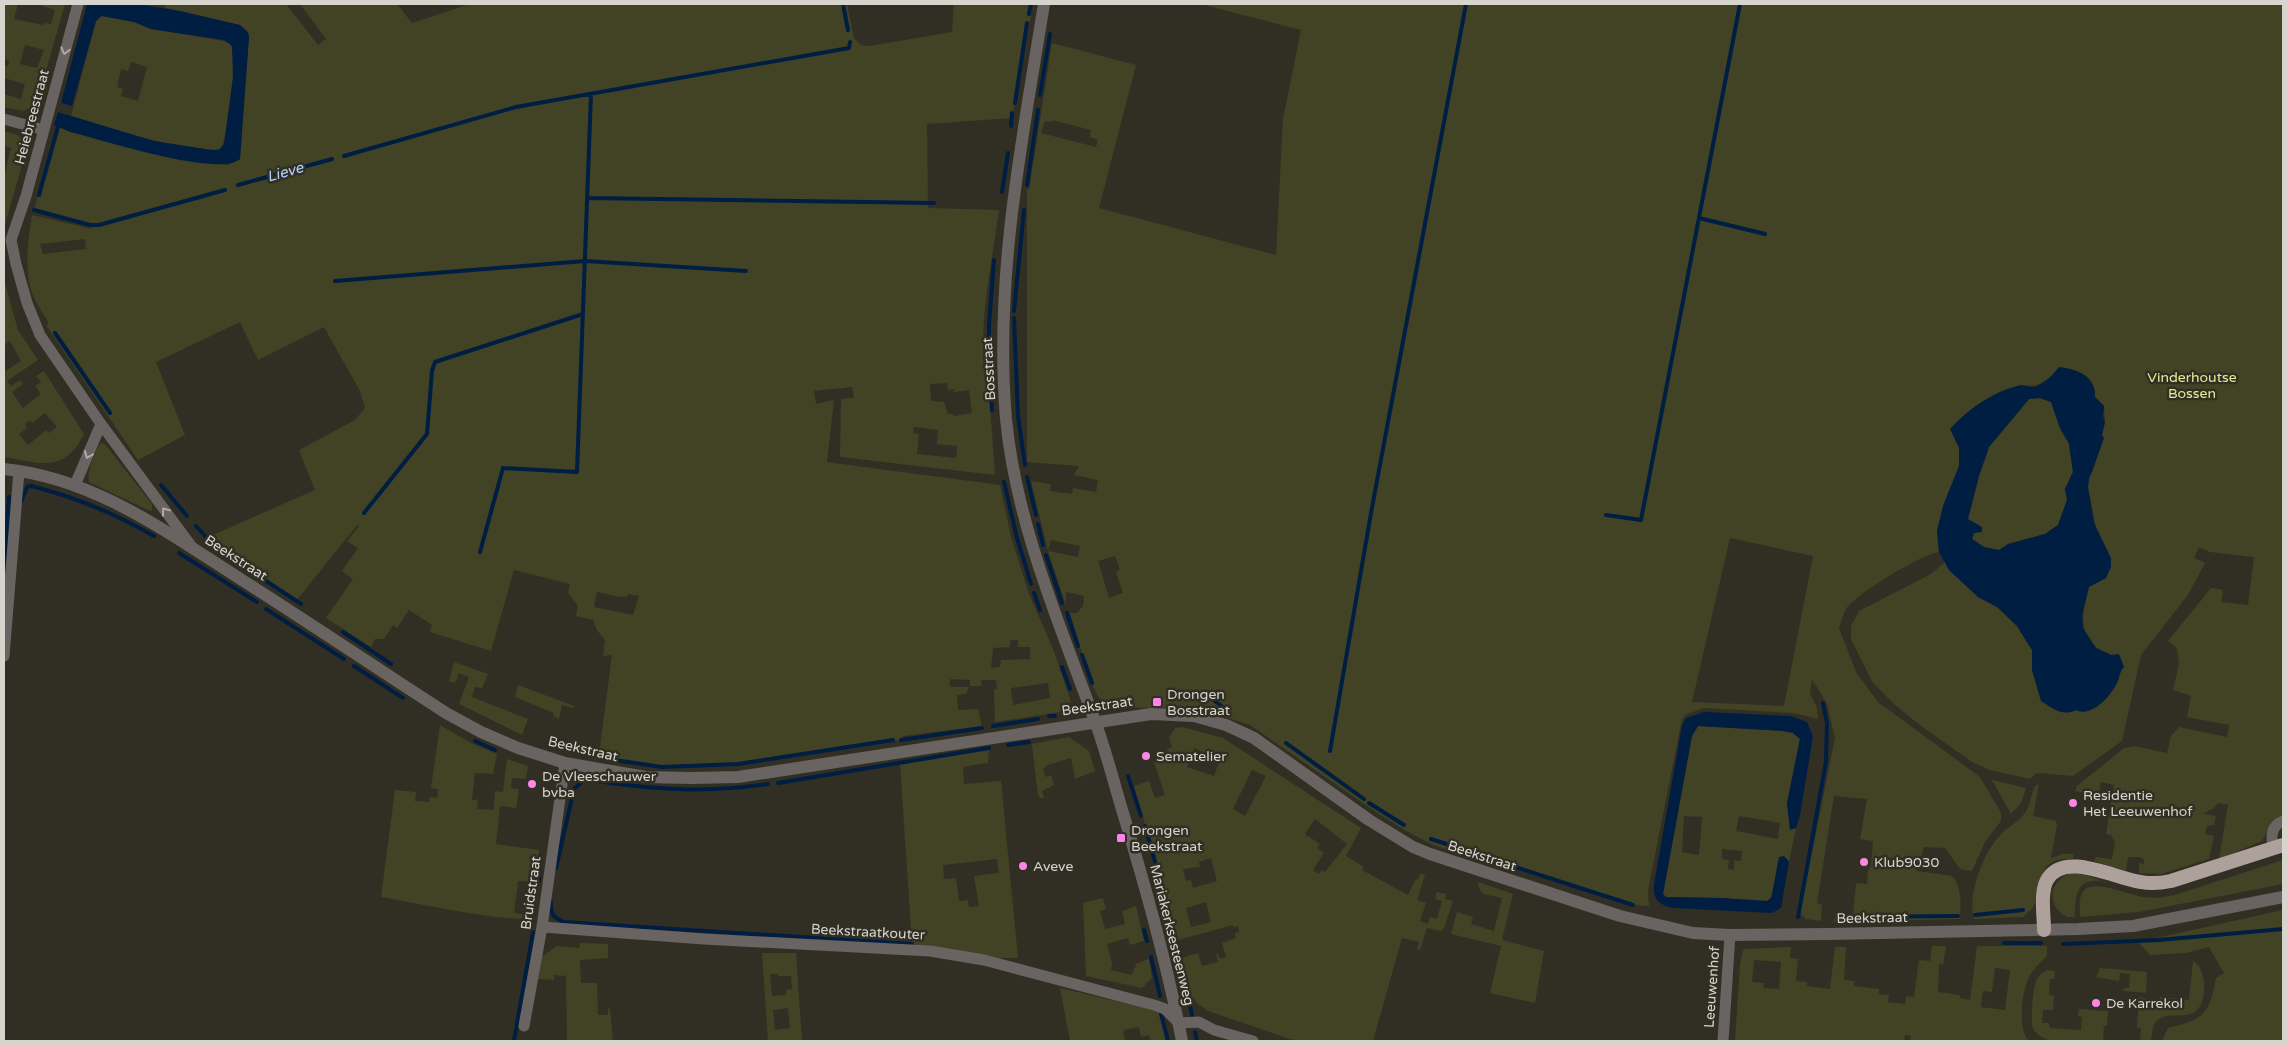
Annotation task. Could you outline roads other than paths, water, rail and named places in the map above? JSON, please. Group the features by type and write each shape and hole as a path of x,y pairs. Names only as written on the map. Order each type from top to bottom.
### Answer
{"highway":[{"path":"2044,930 2044,894 2047,881 2053,873 2062,868 2089,868 2124,879 2157,883 2172,881 2278,846"}],"street":[{"name":"Heiebreestraat","path":"78,4 44,130 8,240 27,303 40,335 100,424 195,550"},
{"name":"Bosstraat","path":"1044,4 1006,264 1002,326 1006,420 1024,517 1052,606 1095,721"},
{"path":"4,119 44,130"},
{"path":"75,485 100,424"},
{"name":"Beekstraat","path":"4,469 75,485 132,510 446,713 481,732 566,763 646,777 738,777 1095,721 1152,714 1194,716 1226,725 1254,738 1369,820 1413,847 1620,916 1693,933 1730,935 2044,930 2133,926 2283,896"},
{"path":"4,656 19,471"},
{"name":"Mariakerksesteenweg","path":"1095,721 1142,877 1182,1041"},
{"name":"Bruidstraat","path":"524,1026 542,927 566,763"},
{"path":"2278,846 2272,834 2274,828 2283,821"},
{"name":"Beekstraatkouter","path":"542,927 704,939 930,951 984,960 1154,1005 1166,1009 1179,1023"},
{"name":"Leeuwenhof","path":"1723,1041 1730,935"},
{"path":"1179,1023 1199,1022 1214,1030 1253,1041"}],"water":[{"path":"87,4 138,4 180,11 240,25 248,32 240,159 228,164 185,161 131,149 70,132 54,125 58,112 154,141 212,150 219,150 224,144 233,77 232,46 224,40 151,29 134,22 101,16 96,21 72,106 61,103"},
{"path":"2059,367 2079,372 2089,379 2095,397 2104,406 2103,416 2105,422 2102,435 2104,438 2089,478 2088,487 2094,523 2111,558 2111,567 2106,578 2089,587 2082,615 2083,628 2096,648 2111,655 2119,654 2124,667 2115,687 2101,704 2088,711 2076,710 2066,713 2057,711 2041,701 2032,670 2032,650 2017,626 1997,607 1978,597 1949,570 1939,552 1937,531 1943,506 1959,466 1959,448 1950,429 1972,408 1989,397 2019,385 2036,386 2048,379","holes":["2040,398 2051,402 2060,428 2069,444 2073,472 2065,489 2067,500 2058,525 2045,534 2008,544 1999,550 1984,547 1972,539 1974,533 1982,532 1982,527 1968,519 1989,447 2029,399"]},
{"path":"1704,712 1791,716 1807,722 1813,736 1800,815 1796,828 1790,830 1787,803 1800,739 1793,733 1783,731 1698,726 1692,736 1663,894 1666,897 1767,901 1771,898 1779,857 1784,856 1789,862 1781,908 1772,913 1673,908 1660,903 1655,897 1654,884 1682,725 1686,718"}],"waterway":[{"path":"843,4 848,30"},
{"path":"1029,14 1031,4"},
{"path":"1330,751 1371,513 1466,4"},
{"path":"1606,515 1641,520 1740,4"},
{"path":"1015,103 1027,23"},
{"path":"1040,95 1050,34"},
{"path":"344,156 516,107 849,48 850,42"},
{"path":"480,552 503,468 577,472 591,94"},
{"path":"1027,185 1038,110"},
{"path":"1011,126 1012,113"},
{"path":"39,195 58,127"},
{"path":"1002,192 1008,153"},
{"name":"Lieve","path":"238,185 332,159"},
{"path":"34,210 90,225 99,225 225,190"},
{"path":"587,198 934,203"},
{"path":"1014,311 1024,210"},
{"path":"1699,218 1765,234"},
{"path":"989,375 989,325 994,260"},
{"path":"335,281 585,261 746,271"},
{"path":"364,513 427,434 432,371 435,362 583,314"},
{"path":"1014,318 1018,416 1025,465"},
{"path":"55,333 110,413"},
{"path":"991,389 992,410"},
{"path":"1027,477 1036,515"},
{"path":"1004,482 1017,538 1031,584"},
{"path":"161,485 187,516"},
{"path":"21,502 27,487 31,486 64,495 94,507 154,536"},
{"path":"4,570 9,497"},
{"path":"1038,524 1043,545"},
{"path":"196,526 215,547 301,604"},
{"path":"179,553 257,602"},
{"path":"1046,555 1062,603"},
{"path":"1034,593 1040,610"},
{"path":"266,609 344,659"},
{"path":"1067,613 1078,646"},
{"path":"343,632 391,664"},
{"path":"1082,655 1092,683"},
{"path":"354,666 403,698"},
{"path":"1062,667 1070,689"},
{"path":"1204,693 1228,711"},
{"path":"1798,917 1826,762 1827,723 1823,703"},
{"path":"1049,716 1055,716"},
{"path":"993,726 1038,719"},
{"path":"901,740 982,728"},
{"path":"608,759 662,767 738,764 893,740"},
{"path":"475,741 495,750"},
{"path":"1008,745 1029,742"},
{"path":"1286,743 1364,799"},
{"path":"778,783 989,748"},
{"path":"1128,776 1141,816"},
{"path":"556,868 574,789 585,779"},
{"path":"597,781 640,787 682,789 725,789 768,784"},
{"path":"1369,803 1404,825"},
{"path":"1145,826 1156,865"},
{"path":"1431,839 1505,863"},
{"path":"539,881 540,856"},
{"path":"1518,868 1633,905"},
{"path":"1158,876 1167,910"},
{"path":"551,902 553,915 564,922 912,944"},
{"path":"1975,915 2023,910"},
{"path":"1843,917 1958,916"},
{"path":"1171,919 1178,949"},
{"path":"2063,944 2159,940 2283,929"},
{"path":"1144,930 1147,941"},
{"path":"514,1041 533,932"},
{"path":"2004,943 2041,943"},
{"path":"1151,957 1160,996"},
{"path":"1180,959 1186,986"},
{"path":"1188,997 1192,1015"},
{"path":"1161,1014 1168,1041"},
{"path":"1195,1032 1197,1041"}],"place":[{"name":"Drongen Bosstraat","path":"1157,702"},
{"name":"Sematelier","path":"1146,756"},
{"name":"De Vleeschauwer bvba","path":"532,784"},
{"name":"Residentie Het Leeuwenhof","path":"2073,803"},
{"name":"Drongen Beekstraat","path":"1121,838"},
{"name":"Klub9030","path":"1864,862"},
{"name":"Aveve","path":"1023,866"},
{"name":"De Karrekol","path":"2096,1003"}],"park label":[{"name":"Vinderhoutse Bossen","path":"2192,386"}]}
